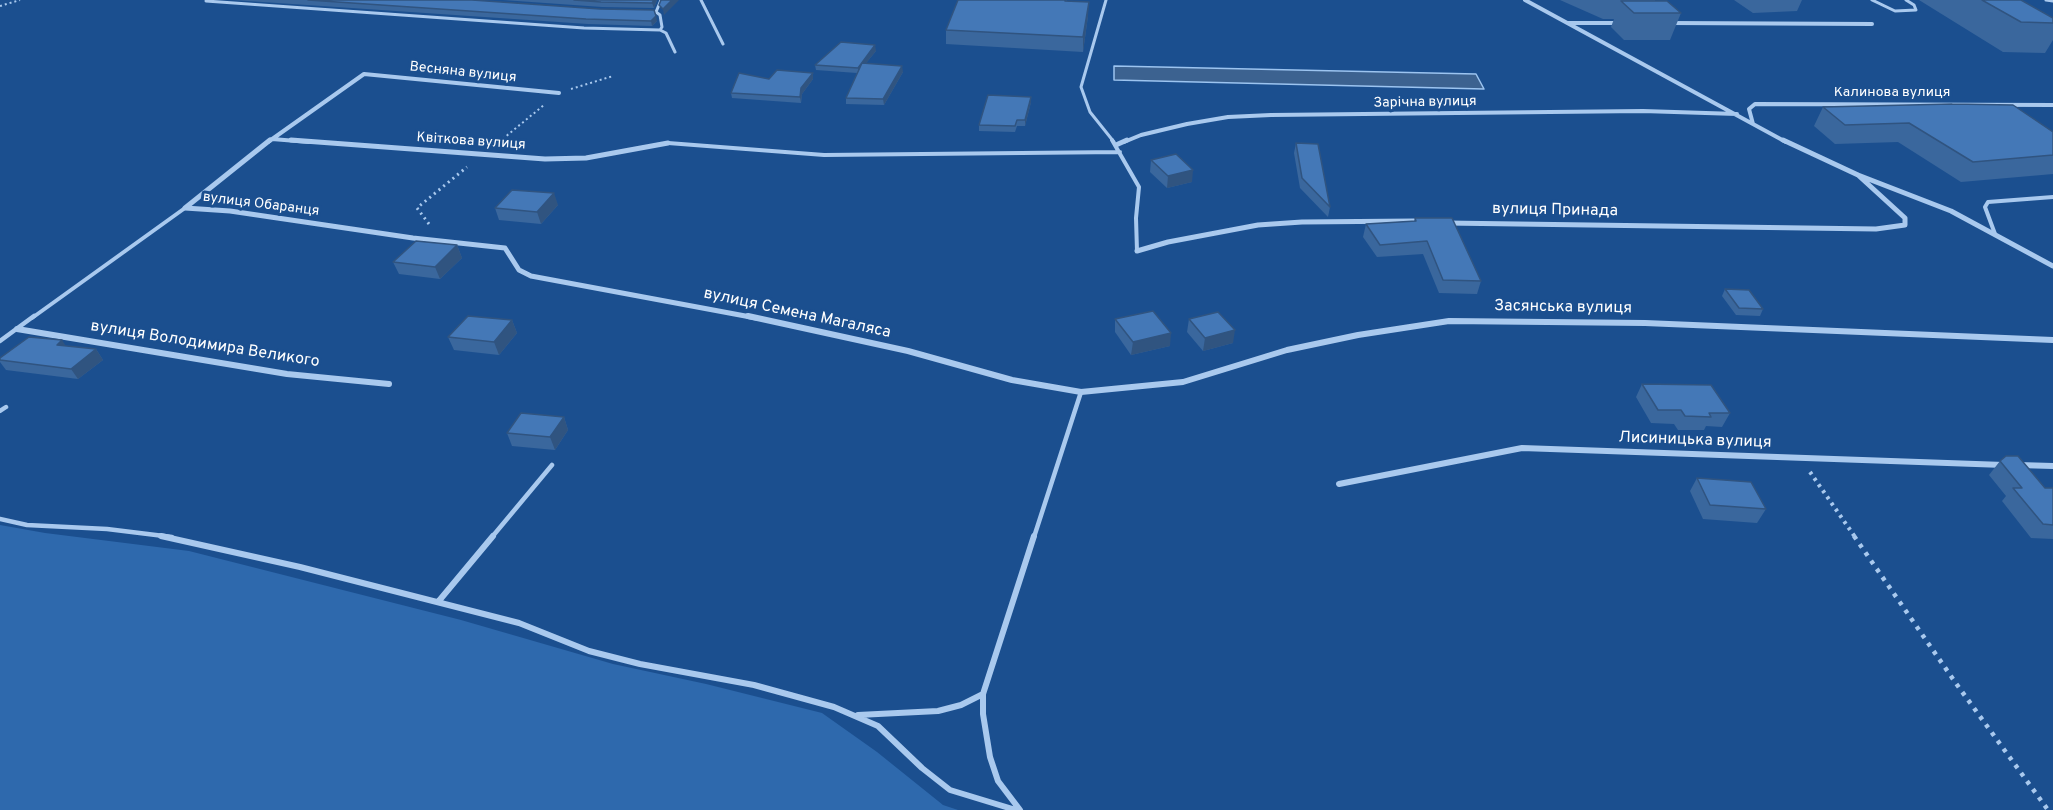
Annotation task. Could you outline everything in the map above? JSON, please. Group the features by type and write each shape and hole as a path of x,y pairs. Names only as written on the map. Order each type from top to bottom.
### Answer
{"street":[{"path":"1525,0 1786,142 1858,175 1951,211 2053,266"},
{"path":"1568,23 1626,23"},
{"path":"1661,23 1872,24"},
{"name":"Весняна вулиця","path":"364,74 559,93"},
{"name":"вулиця Обаранця","path":"185,208 272,139 364,74"},
{"name":"Калинова вулиця","path":"1754,124 1749,109 1755,104 2053,105"},
{"name":"Зарічна вулиця","path":"1116,144 1141,135 1228,117 1642,111 1737,114"},
{"name":"Квіткова вулиця","path":"272,139 545,159 586,158 668,143"},
{"name":"вулиця Принада","path":"1439,223 1876,229 1905,225 1905,218 1858,175"},
{"name":"вулиця Обаранця","path":"185,208 230,211 413,238 505,248 511,260"},
{"path":"1137,251 1168,242 1258,225 1370,220 1421,222"},
{"name":"вулиця Семена Магаляса","path":"511,260 519,270 531,276 777,322 908,351 1012,380 1081,392"},
{"name":"Засянська вулиця","path":"1081,392 1183,382 1287,350 1449,321 1645,323 2053,340"},
{"name":"вулиця Володимира Великого","path":"17,329 287,374 389,384"},
{"name":"Лисиницька вулиця","path":"1338,484 1522,448 2053,466"}],"lane":[{"path":"660,30 662,27 660,15 656,12 661,0"},
{"path":"701,0 723,44"},
{"path":"1106,0 1081,87 1090,112 1116,144 1139,187 1136,218 1137,251"},
{"path":"1872,0 1895,11 1916,10 1914,5 1906,0"},
{"path":"2046,0 2053,1"},
{"path":"206,1 584,28 660,30 666,33 675,51"},
{"path":"668,143 824,155 1120,152"},
{"path":"1995,234 1985,207 1988,202 2053,197"},
{"path":"0,341 185,208"},
{"path":"1018,810 998,781 990,757 983,714 983,694 1081,392"},
{"path":"0,411 6,407"},
{"path":"438,602 552,465"},
{"path":"0,519 27,525 170,537 300,567 519,623 589,651 640,664 754,685 834,707 878,726 922,768 950,790 1018,810"},
{"path":"855,716 938,711 962,705 983,694"}],"path":[{"path":"0,6 20,0"},
{"path":"1800,458 1955,682 2048,810"}],"shaded area":[{"path":"1114,66 1476,74 1484,89 1114,80"},
{"path":"0,525 189,551 461,620 613,664 822,713 877,752 943,805 958,810 0,810"}],"building":[{"path":"308,0 472,0 600,9 654,10 656,16 651,21 586,19"},
{"path":"574,0 654,0 652,3"},
{"path":"661,0 672,0 663,9 659,5"},
{"path":"958,0 1089,2 1083,37 946,30"},
{"path":"1982,0 2021,0 2053,18 2053,23 2021,22"},
{"path":"1621,1 1667,1 1681,13 1634,13"},
{"path":"841,42 875,45 858,68 815,65"},
{"path":"862,63 902,66 883,99 846,98"},
{"path":"777,70 813,73 801,88 800,97 731,93 739,73 769,79"},
{"path":"988,95 1031,97 1025,120 1017,120 1015,126 979,125"},
{"path":"2013,105 2053,132 2053,155 1973,162 1909,123 1845,125 1823,107"},
{"path":"1296,143 1318,144 1330,207 1302,178"},
{"path":"1176,154 1193,170 1168,176 1151,160"},
{"path":"512,190 554,193 537,212 495,208"},
{"path":"1415,218 1452,218 1481,281 1443,280 1427,241 1380,245 1366,224 1416,221"},
{"path":"416,241 457,245 435,267 393,262"},
{"path":"1725,289 1749,290 1763,309 1739,308"},
{"path":"1153,311 1171,333 1133,342 1115,319"},
{"path":"1218,312 1235,330 1205,338 1189,319"},
{"path":"468,316 512,320 494,342 448,337"},
{"path":"29,337 62,340 57,345 96,349 71,369 0,360"},
{"path":"1642,384 1711,385 1730,413 1709,413 1711,417 1685,416 1681,410 1658,410"},
{"path":"521,413 564,417 550,437 507,433"},
{"path":"2006,456 2018,456 2045,488 2053,488 2053,525 2043,524 2013,488 2022,488 2000,461"},
{"path":"1697,478 1751,482 1766,509 1710,505"}]}
